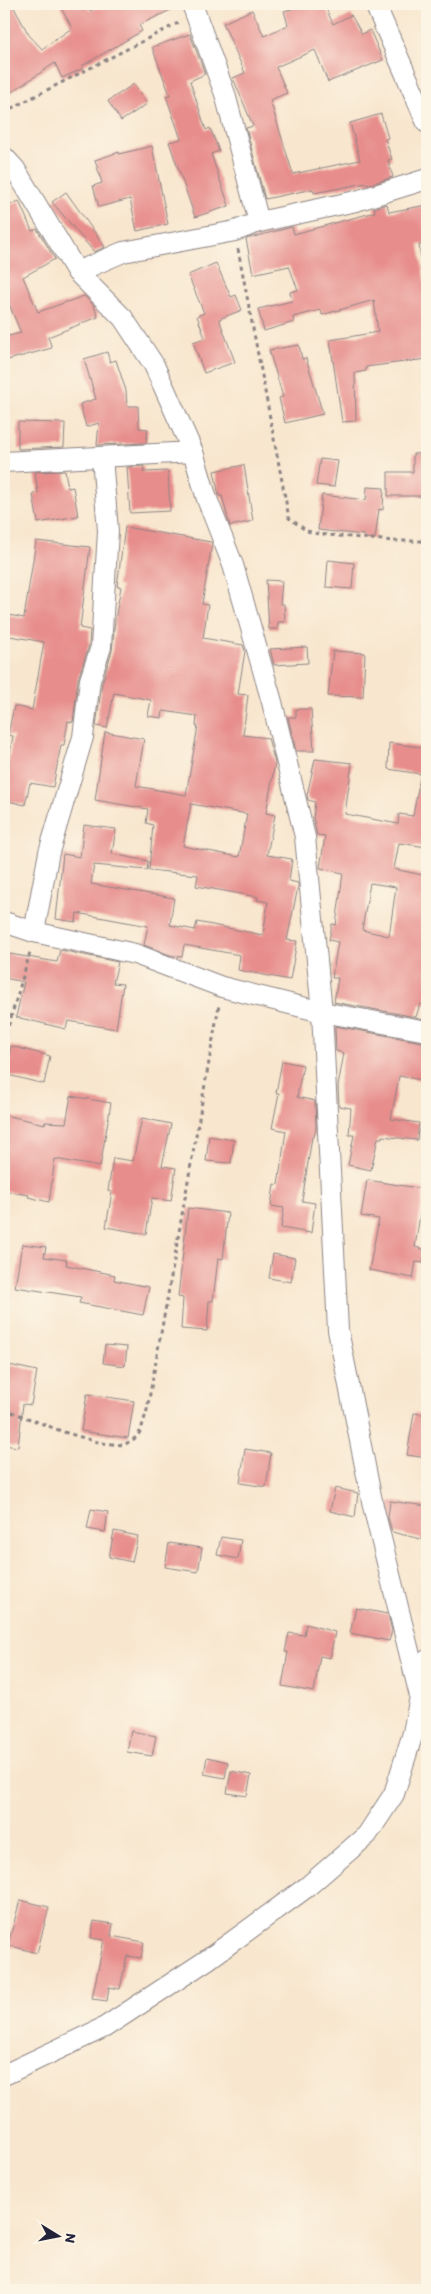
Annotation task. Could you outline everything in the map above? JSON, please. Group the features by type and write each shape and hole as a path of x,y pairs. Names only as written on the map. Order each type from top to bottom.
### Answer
{"street":[{"path":"375,4 427,123"},
{"path":"194,8 225,94 259,222"},
{"path":"4,157 15,169 77,272 123,318 154,365 193,452 207,499 233,565 272,702 305,838 322,1012 338,1330 373,1506 424,1697"},
{"path":"77,272 123,252 235,231 259,222 356,201 427,179"},
{"path":"4,462 193,452"},
{"path":"34,932 49,852 83,737 90,680 101,647 108,531 102,457"},
{"path":"4,922 34,932 135,954 222,987 322,1012 427,1031"},
{"path":"4,2074 105,2028 207,1960 299,1892 367,1835 394,1794 424,1697 427,1660"}],"path":[{"path":"4,112 194,8"},
{"path":"235,231 289,518 307,531 318,534 394,541 427,541"},
{"path":"4,1041 31,952 34,932"},
{"path":"4,1409 64,1432 101,1443 124,1444 138,1437 147,1410 222,987"}],"building":[{"path":"4,4 12,4 29,35 42,49 72,28 59,4 86,4 90,11 104,4 181,5 139,25 142,31 82,66 84,68 62,78 55,63 4,97"},
{"path":"289,4 324,4 333,24 351,15 362,34 370,30 383,60 328,82 315,50 276,67 287,93 270,100 293,174 360,160 350,123 381,114 388,138 385,139 392,159 388,160 393,177 367,185 366,183 314,193 313,189 265,199 246,128 253,126 233,78 245,73 223,23 252,10 264,36 288,25 284,11 292,9"},
{"path":"190,34 205,74 190,81 206,130 210,128 219,151 211,154 229,206 195,217 169,142 181,139 166,96 170,95 152,47"},
{"path":"134,84 147,104 121,121 108,101"},
{"path":"152,146 168,224 137,231 130,199 99,207 93,186 102,183 95,160 119,152 119,154"},
{"path":"66,192 105,247 94,252 52,202"},
{"path":"19,201 32,231 37,229 55,259 23,277 38,312 84,296 94,306 98,317 48,337 52,348 4,361 4,337 21,333 4,292 4,208"},
{"path":"387,204 389,212 427,205 427,244 419,245 427,296 427,359 366,367 366,371 355,373 356,421 342,422 330,340 378,332 374,300 322,315 321,310 293,317 294,322 264,331 258,309 292,301 290,292 298,290 289,266 253,274 246,239 292,227 294,234 375,212 374,208"},
{"path":"216,263 231,297 236,295 242,310 219,319 235,362 204,373 193,342 205,338 197,316 204,313 188,275"},
{"path":"299,345 302,359 306,358 323,414 285,423 279,398 283,397 269,350"},
{"path":"107,352 110,362 116,360 126,391 127,406 138,406 139,428 148,429 146,443 97,445 99,423 86,427 80,404 96,399 84,359"},
{"path":"18,422 65,423 64,447 18,449"},
{"path":"427,453 427,496 388,496 388,472 413,472 413,454"},
{"path":"320,459 338,461 334,487 316,485"},
{"path":"244,465 253,521 230,526 222,496 219,496 214,471"},
{"path":"144,466 143,472 168,471 170,511 130,513 127,467"},
{"path":"65,471 68,488 73,487 78,516 38,523 33,494 38,493 35,472"},
{"path":"367,487 384,488 383,510 379,509 375,539 364,538 364,535 318,530 322,495 366,500"},
{"path":"125,527 211,542 212,544 202,604 208,605 203,638 243,645 245,651 238,694 248,695 243,735 268,738 275,763 266,813 275,815 267,855 292,859 289,881 298,883 287,940 297,941 290,980 238,970 240,955 184,945 182,957 170,955 144,945 148,926 77,913 76,922 56,919 63,854 80,857 84,825 116,829 112,854 148,861 147,870 94,865 91,884 174,898 170,925 195,930 197,922 263,935 268,902 257,900 258,897 196,886 198,875 149,870 153,825 146,823 148,809 95,800 105,732 144,739 136,786 186,795 198,726 196,726 197,716 163,711 162,718 148,716 151,700 114,693 107,728 96,726 102,683 112,651 121,587 117,586","holes":["191,804 247,814 239,857 183,846"]},
{"path":"36,541 90,547 80,628 90,630 89,645 78,679 73,722 68,721 64,745 61,745 53,787 30,783 25,805 4,800 4,787 13,736 8,735 14,706 32,710 44,642 4,635 4,614 24,618"},
{"path":"328,560 354,563 352,589 326,587"},
{"path":"266,580 282,581 280,604 284,604 285,622 278,622 278,629 269,629"},
{"path":"307,647 308,663 274,665 270,649"},
{"path":"333,651 365,653 363,697 328,696"},
{"path":"296,709 311,709 314,751 296,751 288,717 296,717"},
{"path":"389,743 427,748 427,775 388,769"},
{"path":"315,759 352,763 345,814 398,824 399,814 413,816 420,777 427,778 427,847 399,843 394,869 427,876 427,1005 420,1004 416,1017 334,1002 338,978 332,978 338,942 329,940 332,924 336,925 343,873 320,868 325,836 317,835 313,818 315,802 308,800 307,795","holes":["370,883 396,887 389,936 362,930"]},
{"path":"60,950 118,962 113,983 123,984 116,1029 68,1021 66,1029 16,1017 24,982 4,978 4,953 57,962"},
{"path":"335,1026 427,1043 427,1081 399,1076 391,1119 419,1123 417,1140 382,1136 382,1138 378,1138 371,1170 348,1165 354,1135 349,1135 351,1108 339,1106 338,1086 344,1053 336,1051"},
{"path":"11,1046 50,1056 44,1084 4,1074"},
{"path":"282,1061 303,1065 297,1097 315,1101 316,1128 314,1137 312,1137 302,1201 315,1203 311,1233 281,1228 284,1208 271,1206 274,1184 278,1185 286,1131 272,1128 279,1093 276,1093"},
{"path":"71,1096 111,1103 100,1167 55,1159 49,1202 28,1197 29,1195 4,1191 4,1115 45,1124 45,1122 66,1123"},
{"path":"142,1118 171,1124 162,1166 176,1168 171,1201 152,1198 146,1234 106,1227 112,1192 108,1191 113,1158 133,1161"},
{"path":"209,1136 234,1140 231,1163 206,1161"},
{"path":"367,1180 424,1189 415,1247 426,1250 423,1263 416,1262 413,1278 369,1270 379,1219 361,1216"},
{"path":"188,1208 228,1213 223,1259 218,1258 213,1301 209,1301 207,1331 181,1329 183,1298 178,1297"},
{"path":"22,1244 46,1247 44,1257 67,1260 66,1265 115,1275 114,1280 149,1287 143,1315 79,1303 81,1297 15,1287"},
{"path":"273,1254 295,1258 291,1282 269,1278"},
{"path":"105,1345 127,1347 125,1366 103,1363"},
{"path":"4,1364 37,1371 31,1405 23,1404 18,1447 4,1445"},
{"path":"87,1394 134,1401 128,1438 81,1431"},
{"path":"414,1413 427,1415 427,1458 407,1455"},
{"path":"245,1449 271,1453 266,1487 240,1483"},
{"path":"335,1488 358,1493 355,1517 330,1511"},
{"path":"390,1501 427,1506 425,1540 392,1532 388,1517"},
{"path":"91,1509 108,1512 105,1532 87,1529"},
{"path":"114,1531 138,1536 132,1562 109,1557"},
{"path":"221,1537 241,1540 238,1559 217,1555"},
{"path":"169,1543 202,1548 198,1572 165,1567"},
{"path":"356,1608 388,1614 392,1631 389,1641 350,1633"},
{"path":"306,1624 335,1632 330,1658 320,1656 314,1692 282,1686 289,1633 304,1635"},
{"path":"131,1731 156,1736 152,1756 127,1752"},
{"path":"207,1757 228,1762 225,1778 204,1774"},
{"path":"231,1771 251,1775 247,1796 227,1793"},
{"path":"20,1900 49,1907 37,1953 8,1945"},
{"path":"94,1921 113,1924 111,1936 144,1942 141,1958 127,1956 120,1989 109,1987 107,2001 92,1999 104,1940 91,1938"}]}
